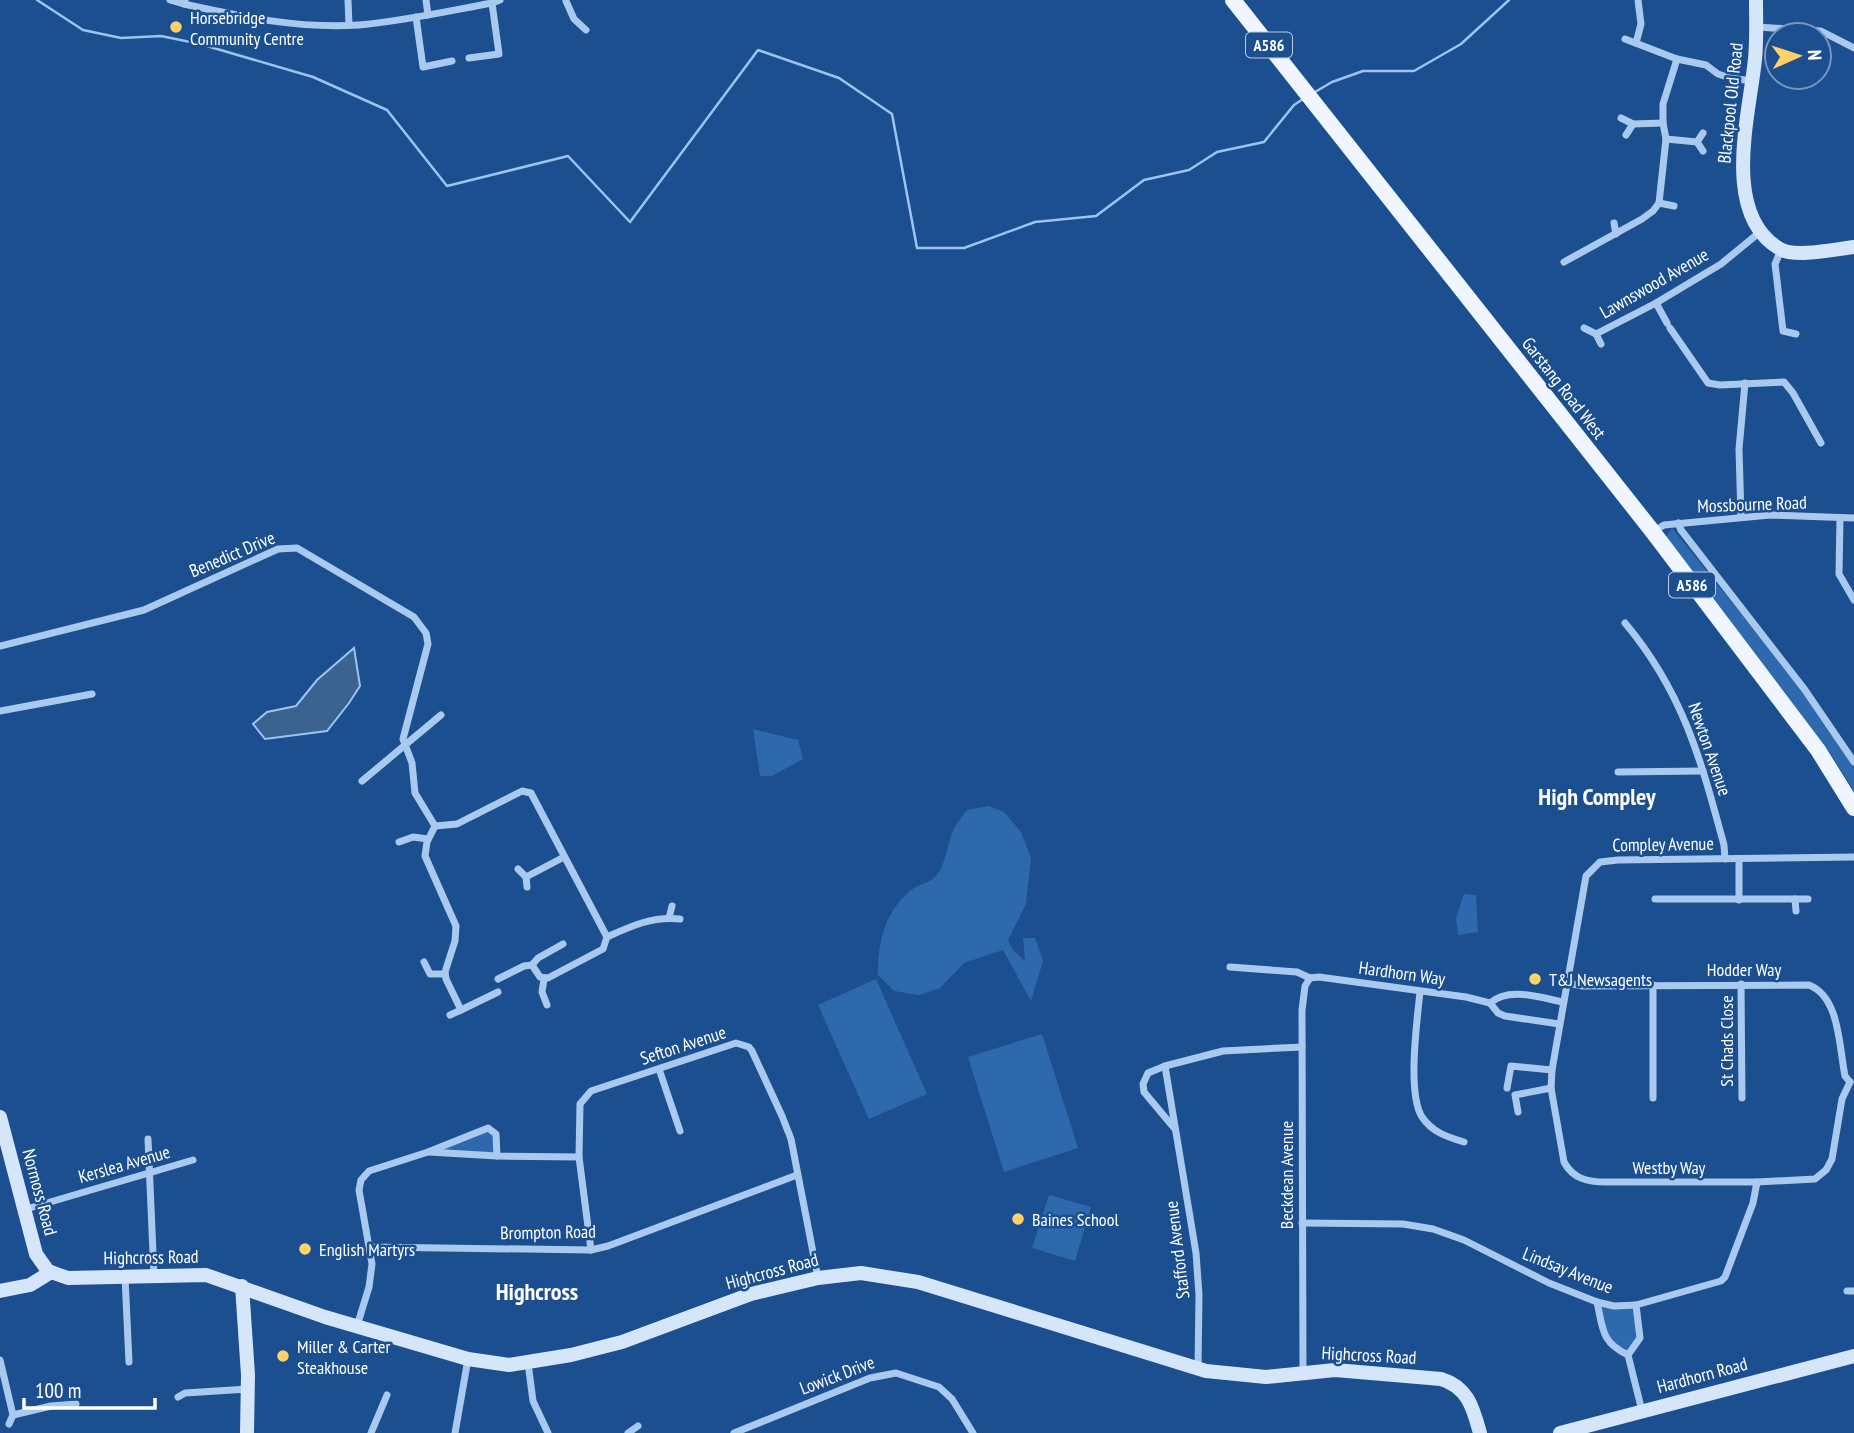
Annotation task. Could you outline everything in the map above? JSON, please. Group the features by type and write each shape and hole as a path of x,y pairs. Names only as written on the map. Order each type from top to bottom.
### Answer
{"main road":[{"name":"Garstang Road West","path":"1233,0 1653,532 1818,750 1854,808"}],"street":[{"path":"170,0 269,21 349,25 416,17 496,2 499,54 469,58"},
{"path":"348,0 349,25"},
{"path":"426,0 428,15"},
{"path":"565,0 574,19 586,30"},
{"path":"1636,43 1641,24 1638,0"},
{"name":"Blackpool Old Road","path":"1756,0 1757,27 1742,170 1749,206 1761,231 1781,250"},
{"path":"416,17 423,66 453,61"},
{"path":"1757,27 1821,31 1854,48"},
{"path":"1625,39 1677,59 1706,65 1718,74 1730,78 1752,81"},
{"path":"1564,262 1642,219 1659,203 1666,139 1662,122 1663,104 1677,59"},
{"path":"1620,118 1633,124 1662,122"},
{"path":"1626,135 1633,124"},
{"path":"1697,142 1703,133"},
{"path":"1666,139 1697,142"},
{"path":"1697,142 1703,151"},
{"path":"1659,203 1674,206"},
{"path":"1614,223 1616,234"},
{"name":"Lawnswood Avenue","path":"1596,334 1656,303 1721,264 1761,231"},
{"path":"1796,334 1783,331 1775,264 1781,250 1800,252 1854,247"},
{"path":"1656,303 1708,383 1784,382 1821,443"},
{"name":"Lawnswood Avenue","path":"1584,328 1596,334 1601,344"},
{"path":"1741,517 1739,449 1745,383"},
{"name":"Mossbourne Road","path":"1653,532 1664,525 1741,517 1770,515 1854,518"},
{"path":"1840,518 1839,574 1854,600"},
{"path":"1678,523 1805,690 1854,762"},
{"name":"Benedict Drive","path":"0,646 144,610 278,549 297,548 414,617 421,624 428,644 404,732 405,746 412,764 415,793 435,826"},
{"name":"Newton Avenue","path":"1625,623 1665,678 1688,726 1724,845 1725,859"},
{"path":"0,711 92,694"},
{"path":"362,781 441,716"},
{"path":"1618,772 1703,771"},
{"path":"461,1010 445,974 455,941 456,926 426,860 425,848 435,826 454,825 522,791 534,795 607,937 603,949 544,978 537,975 532,965"},
{"path":"399,842 412,837 428,839"},
{"path":"526,877 564,857"},
{"name":"Compley Avenue","path":"1559,1024 1586,876 1596,865 1614,860 1854,857"},
{"path":"1739,859 1739,900"},
{"path":"518,869 526,877 527,887"},
{"path":"1666,899 1666,909"},
{"path":"1795,899 1796,911"},
{"path":"1656,900 1808,899"},
{"path":"669,918 672,906"},
{"path":"607,937 643,921 680,919"},
{"path":"498,979 524,966 532,965 538,958 563,944"},
{"path":"424,962 430,974 445,974"},
{"name":"Hardhorn Way","path":"1230,967 1297,972 1310,978 1466,997 1490,1003 1498,1013 1505,1016 1559,1024"},
{"path":"544,978 542,992 547,1005"},
{"name":"Beckdean Avenue","path":"1303,1373 1302,1048 1305,986 1310,978"},
{"name":"Hodder Way","path":"1568,984 1809,985 1823,993 1830,1002 1845,1076 1852,1082"},
{"name":"St Chads Close","path":"1741,984 1742,1098"},
{"path":"1653,985 1653,1098"},
{"path":"450,1015 498,992"},
{"path":"1420,992 1415,1084 1418,1108 1433,1129 1464,1142"},
{"name":"Hardhorn Way","path":"1490,1003 1497,997 1511,994 1563,1002"},
{"name":"Westby Way","path":"1559,1024 1551,1088 1564,1162 1567,1168 1581,1179 1606,1182 1757,1182 1815,1179 1826,1170 1832,1159 1842,1099 1852,1082"},
{"name":"Sefton Avenue","path":"591,1250 579,1157 580,1104 587,1095 736,1043 749,1047 787,1126 818,1278"},
{"path":"1165,1066 1223,1051 1302,1048"},
{"name":"Stafford Avenue","path":"1175,1130 1144,1091 1143,1084 1148,1073 1165,1066 1198,1272 1198,1368"},
{"path":"1507,1088 1511,1066 1552,1070"},
{"path":"659,1069 680,1131"},
{"path":"1518,1112 1516,1095 1551,1088"},
{"name":"Normoss Road","path":"0,1117 36,1254 51,1272"},
{"path":"357,1326 370,1279 370,1247 359,1190 361,1180 369,1171 428,1152 488,1128 496,1134 497,1156"},
{"path":"148,1139 154,1276"},
{"path":"428,1152 579,1157"},
{"name":"Kerslea Avenue","path":"23,1210 193,1160"},
{"name":"Brompton Road","path":"370,1247 591,1250 618,1243 797,1175"},
{"name":"Lindsay Avenue","path":"1302,1223 1403,1224 1433,1228 1464,1240 1549,1283 1597,1302 1614,1306 1636,1305 1721,1281 1725,1277 1754,1203 1757,1182"},
{"path":"0,1291 30,1285 51,1272"},
{"name":"Highcross Road","path":"51,1272 68,1278 206,1275 357,1326 468,1359 498,1365 528,1363 622,1342 751,1294 818,1278 861,1273 915,1281 1198,1368 1243,1377 1274,1377 1335,1370 1449,1382 1468,1397 1480,1433"},
{"path":"125,1277 129,1362"},
{"path":"242,1286 247,1433"},
{"path":"1597,1302 1605,1338 1616,1349 1628,1355"},
{"path":"1636,1305 1640,1338 1628,1355 1642,1411"},
{"name":"Hardhorn Road","path":"1560,1433 1854,1356"},
{"path":"455,1433 468,1359"},
{"path":"0,1360 13,1415 9,1424"},
{"path":"528,1363 533,1401 548,1433"},
{"name":"Lowick Drive","path":"734,1433 870,1378 896,1373 939,1387 952,1399 973,1433"},
{"path":"178,1397 185,1393 247,1390"},
{"path":"371,1433 387,1395"},
{"path":"13,1415 51,1406 76,1404"},
{"path":"628,1433 638,1426"}],"shaded area":[{"path":"1672,528 1817,711 1854,768 1854,791 1827,748 1669,542 1666,537"},
{"path":"354,648 360,686 327,731 265,739 253,724 267,712 296,706 317,680"},
{"path":"753,729 798,740 803,759 772,776 760,776"},
{"path":"989,806 1004,812 1021,832 1031,858 1026,904 1008,940 1013,950 1025,961 1023,938 1035,938 1043,961 1031,1001 1003,950 964,963 940,988 919,995 894,991 878,975 882,938 890,916 904,896 938,874 953,830 967,810"},
{"path":"1464,894 1476,895 1478,932 1458,935 1456,918"},
{"path":"876,979 927,1094 869,1119 818,1005"},
{"path":"1042,1034 1078,1148 1004,1172 968,1057"},
{"path":"492,1130 497,1156 428,1152"},
{"path":"1049,1195 1091,1207 1075,1261 1032,1248"},
{"path":"1597,1302 1636,1305 1640,1332 1628,1355 1608,1342"}],"waterway":[{"path":"37,0 83,30 121,38 161,36 200,44 313,77 387,110 447,186 568,156 630,222 758,50 839,78 892,114 917,248 964,248 1035,222 1096,216 1144,180 1189,170 1217,152 1264,142 1294,105 1303,99"},
{"path":"1315,92 1332,82 1363,71 1414,71 1461,44 1509,0"}],"place":[{"name":"Horsebridge Community Centre","path":"176,27"},
{"name":"T&J Newsagents","path":"1535,979"},
{"name":"Baines School","path":"1018,1219"},
{"name":"English Martyrs","path":"305,1249"},
{"name":"Miller & Carter Steakhouse","path":"283,1356"}],"district":[{"name":"High Compley","path":"1597,796"},
{"name":"Highcross","path":"537,1291"}]}
